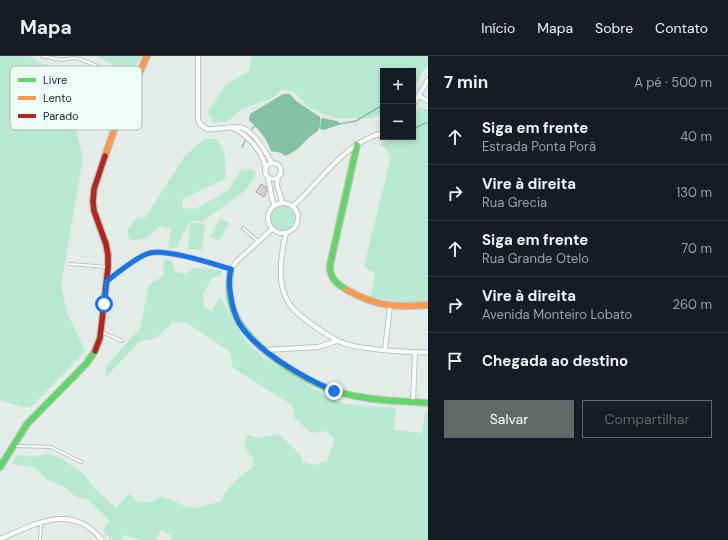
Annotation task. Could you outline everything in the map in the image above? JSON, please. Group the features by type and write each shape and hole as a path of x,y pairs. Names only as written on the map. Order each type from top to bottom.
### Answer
{"street":[{"path":"142,66 147,56"},
{"path":"198,56 197,112 200,124 207,129 226,127 233,128 243,133 254,145 265,164 274,205"},
{"path":"414,104 428,80"},
{"path":"419,96 428,101"},
{"path":"233,128 239,126 249,132 258,141 272,163 276,164 280,168 281,173 278,177 277,185 282,202"},
{"path":"0,467 27,424 90,358 100,338 108,267 106,244 94,211 93,202 94,189 114,130"},
{"path":"293,206 308,193 330,169 357,145 366,139 380,134"},
{"path":"357,145 331,257 330,274 341,286 361,297 390,306 428,305"},
{"path":"266,170 272,163"},
{"path":"268,177 278,177"},
{"path":"282,202 293,206 298,215 294,228 286,233 278,232 272,229 267,218 270,208 282,202"},
{"path":"272,229 236,262 231,269 229,277 229,288 234,311 239,322 254,341 264,350 302,376 334,391 347,395 428,403"},
{"path":"286,233 283,244 281,279 287,299 298,314 337,341 354,346 414,353 428,352"},
{"path":"107,281 137,260 151,253 158,252 187,257 231,269"},
{"path":"385,350 390,306"},
{"path":"264,350 318,347 337,341"},
{"path":"413,401 414,353"},
{"path":"0,539 41,522 57,518 74,520 90,528 102,540"}],"lane":[{"path":"42,56 61,60 72,58 80,59 98,66"},
{"path":"243,228 258,242"},
{"path":"70,264 108,267"},
{"path":"101,332 122,341"},
{"path":"12,446 51,447 81,462"},
{"path":"40,540 41,522"}],"shaded area":[{"path":"0,56 30,56 37,62 51,66 10,66 10,130 76,130 83,159 61,286 67,312 85,351 30,408 0,401"},
{"path":"96,56 141,56 135,66 115,66"},
{"path":"252,56 428,56 428,64 416,84 416,68 380,68 380,114 371,118 334,118 309,108 293,91 281,90 273,98 242,109 228,121 214,123 208,112 226,84 248,72"},
{"path":"283,94 290,94 296,101 320,117 320,126 318,131 298,148 285,156 281,153 271,151 262,134 249,120 250,114"},
{"path":"420,107 428,110 428,301 410,303 371,297 375,273 364,267 391,156 381,144 388,140 416,140 416,112"},
{"path":"321,118 337,121 341,124 324,130 320,129"},
{"path":"204,139 217,139 225,155 226,178 183,199 182,208 195,209 229,190 240,171 252,169 256,174 246,190 202,222 190,221 176,248 168,247 171,229 160,226 146,238 130,241 127,232 135,219 145,218 184,157"},
{"path":"283,205 292,209 296,218 292,227 283,231 274,227 270,218 274,209"},
{"path":"220,218 229,223 219,241 210,237"},
{"path":"190,222 205,224 202,250 188,249"},
{"path":"164,259 171,260 176,272 185,274 194,268 222,270 221,276 212,278 203,294 204,308 212,310 220,297 245,340 263,357 331,399 345,404 396,408 394,430 422,433 425,411 428,411 428,540 171,540 172,536 162,530 155,540 141,540 123,535 123,540 112,540 103,531 109,520 88,500 76,497 63,486 46,479 34,467 12,464 17,455 36,457 45,454 59,457 84,474 93,487 116,508 129,493 138,502 151,502 162,496 187,507 197,508 221,501 230,486 252,468 253,458 244,447 247,435 259,438 278,434 300,454 303,462 315,465 327,460 335,439 325,431 312,433 295,419 292,405 233,368 230,352 187,323 173,322 156,338 140,341 106,377 106,366 140,328 149,285 163,276"}],"building":[{"path":"261,184 266,187 267,191 264,197 256,192"}],"waterway":[{"path":"339,124 356,121 380,107"},
{"path":"416,128 428,123"},
{"path":"252,129 255,126"},
{"path":"242,147 245,141"}],"traffic: fast":[{"path":"347,290 334,280 331,274 330,265 357,145"},
{"path":"231,269 229,283 230,297 233,310 239,322 259,345 286,367 317,384 346,394 377,399 428,403"},
{"path":"0,467 27,424 86,364 95,351"}],"traffic: slow":[{"path":"142,67 147,56"},
{"path":"105,156 114,130"},
{"path":"347,290 367,300 386,305 428,305"}],"traffic: jam":[{"path":"95,351 100,338 108,255 106,244 94,211 93,202 94,189 105,156"}],"route":[{"path":"104,304 107,281 144,255 151,253 158,252 187,257 231,269 229,288 234,311 246,333 264,350 289,368 317,384 334,391"}]}
